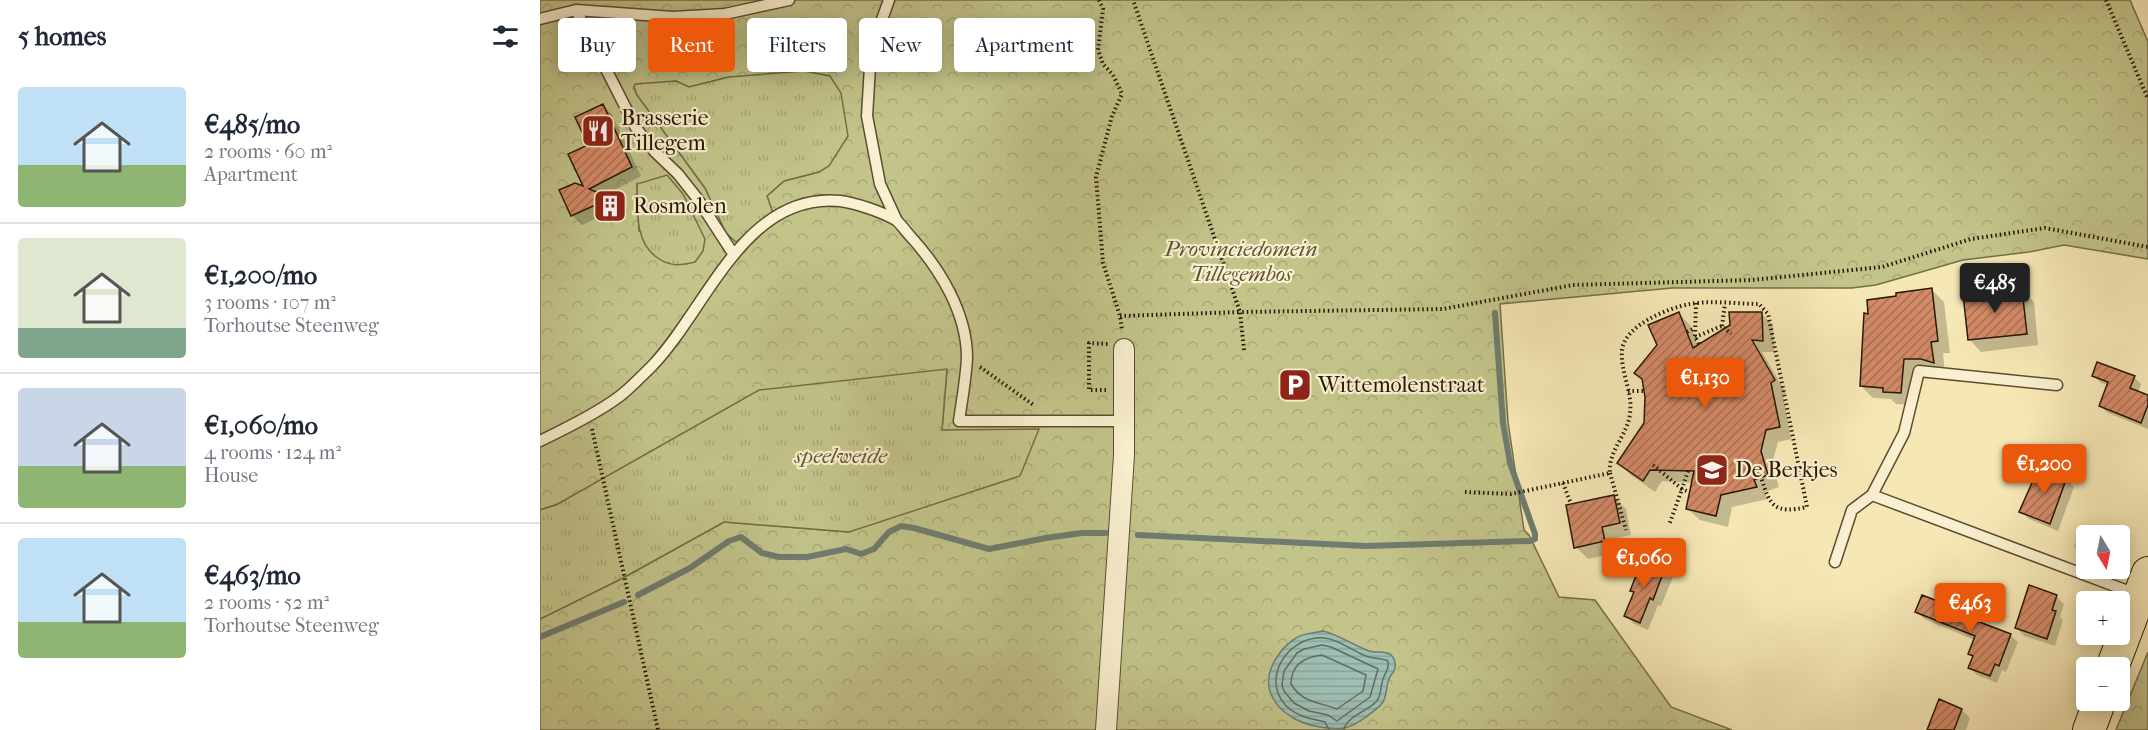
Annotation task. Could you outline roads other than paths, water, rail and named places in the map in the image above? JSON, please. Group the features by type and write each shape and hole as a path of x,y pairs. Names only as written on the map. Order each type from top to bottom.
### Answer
{"main road":[{"path":"2116,657 2144,584"},
{"path":"2089,730 2096,711"}],"street":[{"path":"1106,730 1113,646 1125,421 1125,390 1118,346"}],"lane":[{"path":"540,19 576,10 673,17 725,14 789,0"},
{"path":"889,0 871,50 867,116 880,184 897,221 929,257 949,291 964,331 967,357 959,421 1125,421"},
{"path":"576,10 636,128 697,198 734,255"},
{"path":"540,441 625,393 680,333 714,278 734,255 756,230 782,213 804,203 827,200 852,202 897,221"},
{"path":"1835,562 1852,510 1872,495 1904,433 1919,371 2057,385"},
{"path":"1872,495 2144,584"}],"water":[{"path":"1323,631 1369,651 1389,654 1395,662 1395,669 1387,685 1383,702 1349,727 1334,729 1320,727 1295,719 1276,704 1271,694 1269,682 1271,670 1281,651 1299,636"}],"waterway":[{"path":"1138,535 1366,546 1535,539 1510,463 1503,423 1495,313"},
{"path":"638,595 690,568 729,541 741,537 762,553 779,557 807,557 846,549 861,554 874,549 889,532 901,526 989,549 1082,533 1106,533"},
{"path":"540,637 624,602"}],"place":[{"name":"Brasserie Tillegem","path":"598,131"},
{"name":"Rosmolen","path":"610,206"},
{"name":"Wittemolenstraat","path":"1295,385"},
{"name":"De Berkjes","path":"1712,470"}],"park label":[{"name":"Provinciedomein Tillegembos","path":"1241,262"},
{"name":"speelweide","path":"841,456"}]}
